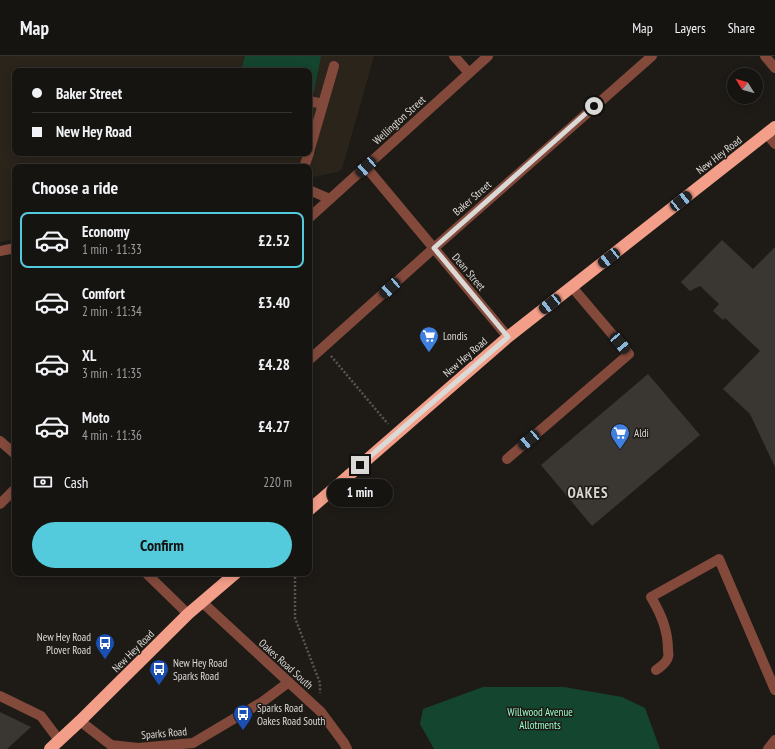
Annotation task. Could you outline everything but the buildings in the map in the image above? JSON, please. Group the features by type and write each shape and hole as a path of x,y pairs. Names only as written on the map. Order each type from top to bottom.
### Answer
{"highway":[{"name":"New Hey Road","path":"312,507 508,337 771,130"},
{"name":"New Hey Road","path":"50,749 188,614 232,576"}],"street":[{"path":"454,56 469,73"},
{"name":"Wellington Street","path":"312,215 488,56"},
{"name":"Baker Street","path":"312,357 652,56"},
{"path":"765,56 775,68"},
{"path":"312,142 334,66"},
{"path":"312,102 323,104"},
{"path":"771,130 775,144"},
{"name":"Dean Street","path":"366,167 508,337"},
{"path":"312,191 330,199"},
{"path":"0,251 12,249"},
{"path":"507,459 629,354 572,287"},
{"path":"0,441 12,451"},
{"path":"0,504 12,492"},
{"path":"656,670 665,663 668,657 668,646 661,614 651,597 720,559 775,690"},
{"path":"149,576 188,614"},
{"name":"Oakes Road South","path":"202,602 321,712 347,749"},
{"name":"Sparks Road","path":"80,721 112,745 138,748 181,747 193,743 262,702 289,682"},
{"path":"0,696 41,716 59,740"},
{"path":"768,749 775,740"}],"path":[{"path":"324,347 396,434"},
{"path":"295,576 294,618 320,683 321,712"}],"shaded area":[{"path":"0,56 374,56 342,169 337,172 312,177 312,164 12,164 12,240 0,242"}],"green space":[{"path":"245,56 321,56 314,92 312,92 312,68 242,67"},
{"name":"Willwood Avenue Allotments","path":"483,687 564,687 622,697 645,708 660,749 434,749 420,724 423,709"}],"place":[{"name":"Londis","path":"429,353"},
{"name":"Aldi","path":"620,450"},
{"name":"New Hey Road Plover Road","path":"105,660"},
{"name":"New Hey Road Sparks Road","path":"159,686"},
{"name":"Sparks Road Oakes Road South","path":"243,731"}],"district":[{"name":"OAKES","path":"588,492"}],"route":[{"path":"360,465 508,337 434,248 594,106"}]}
